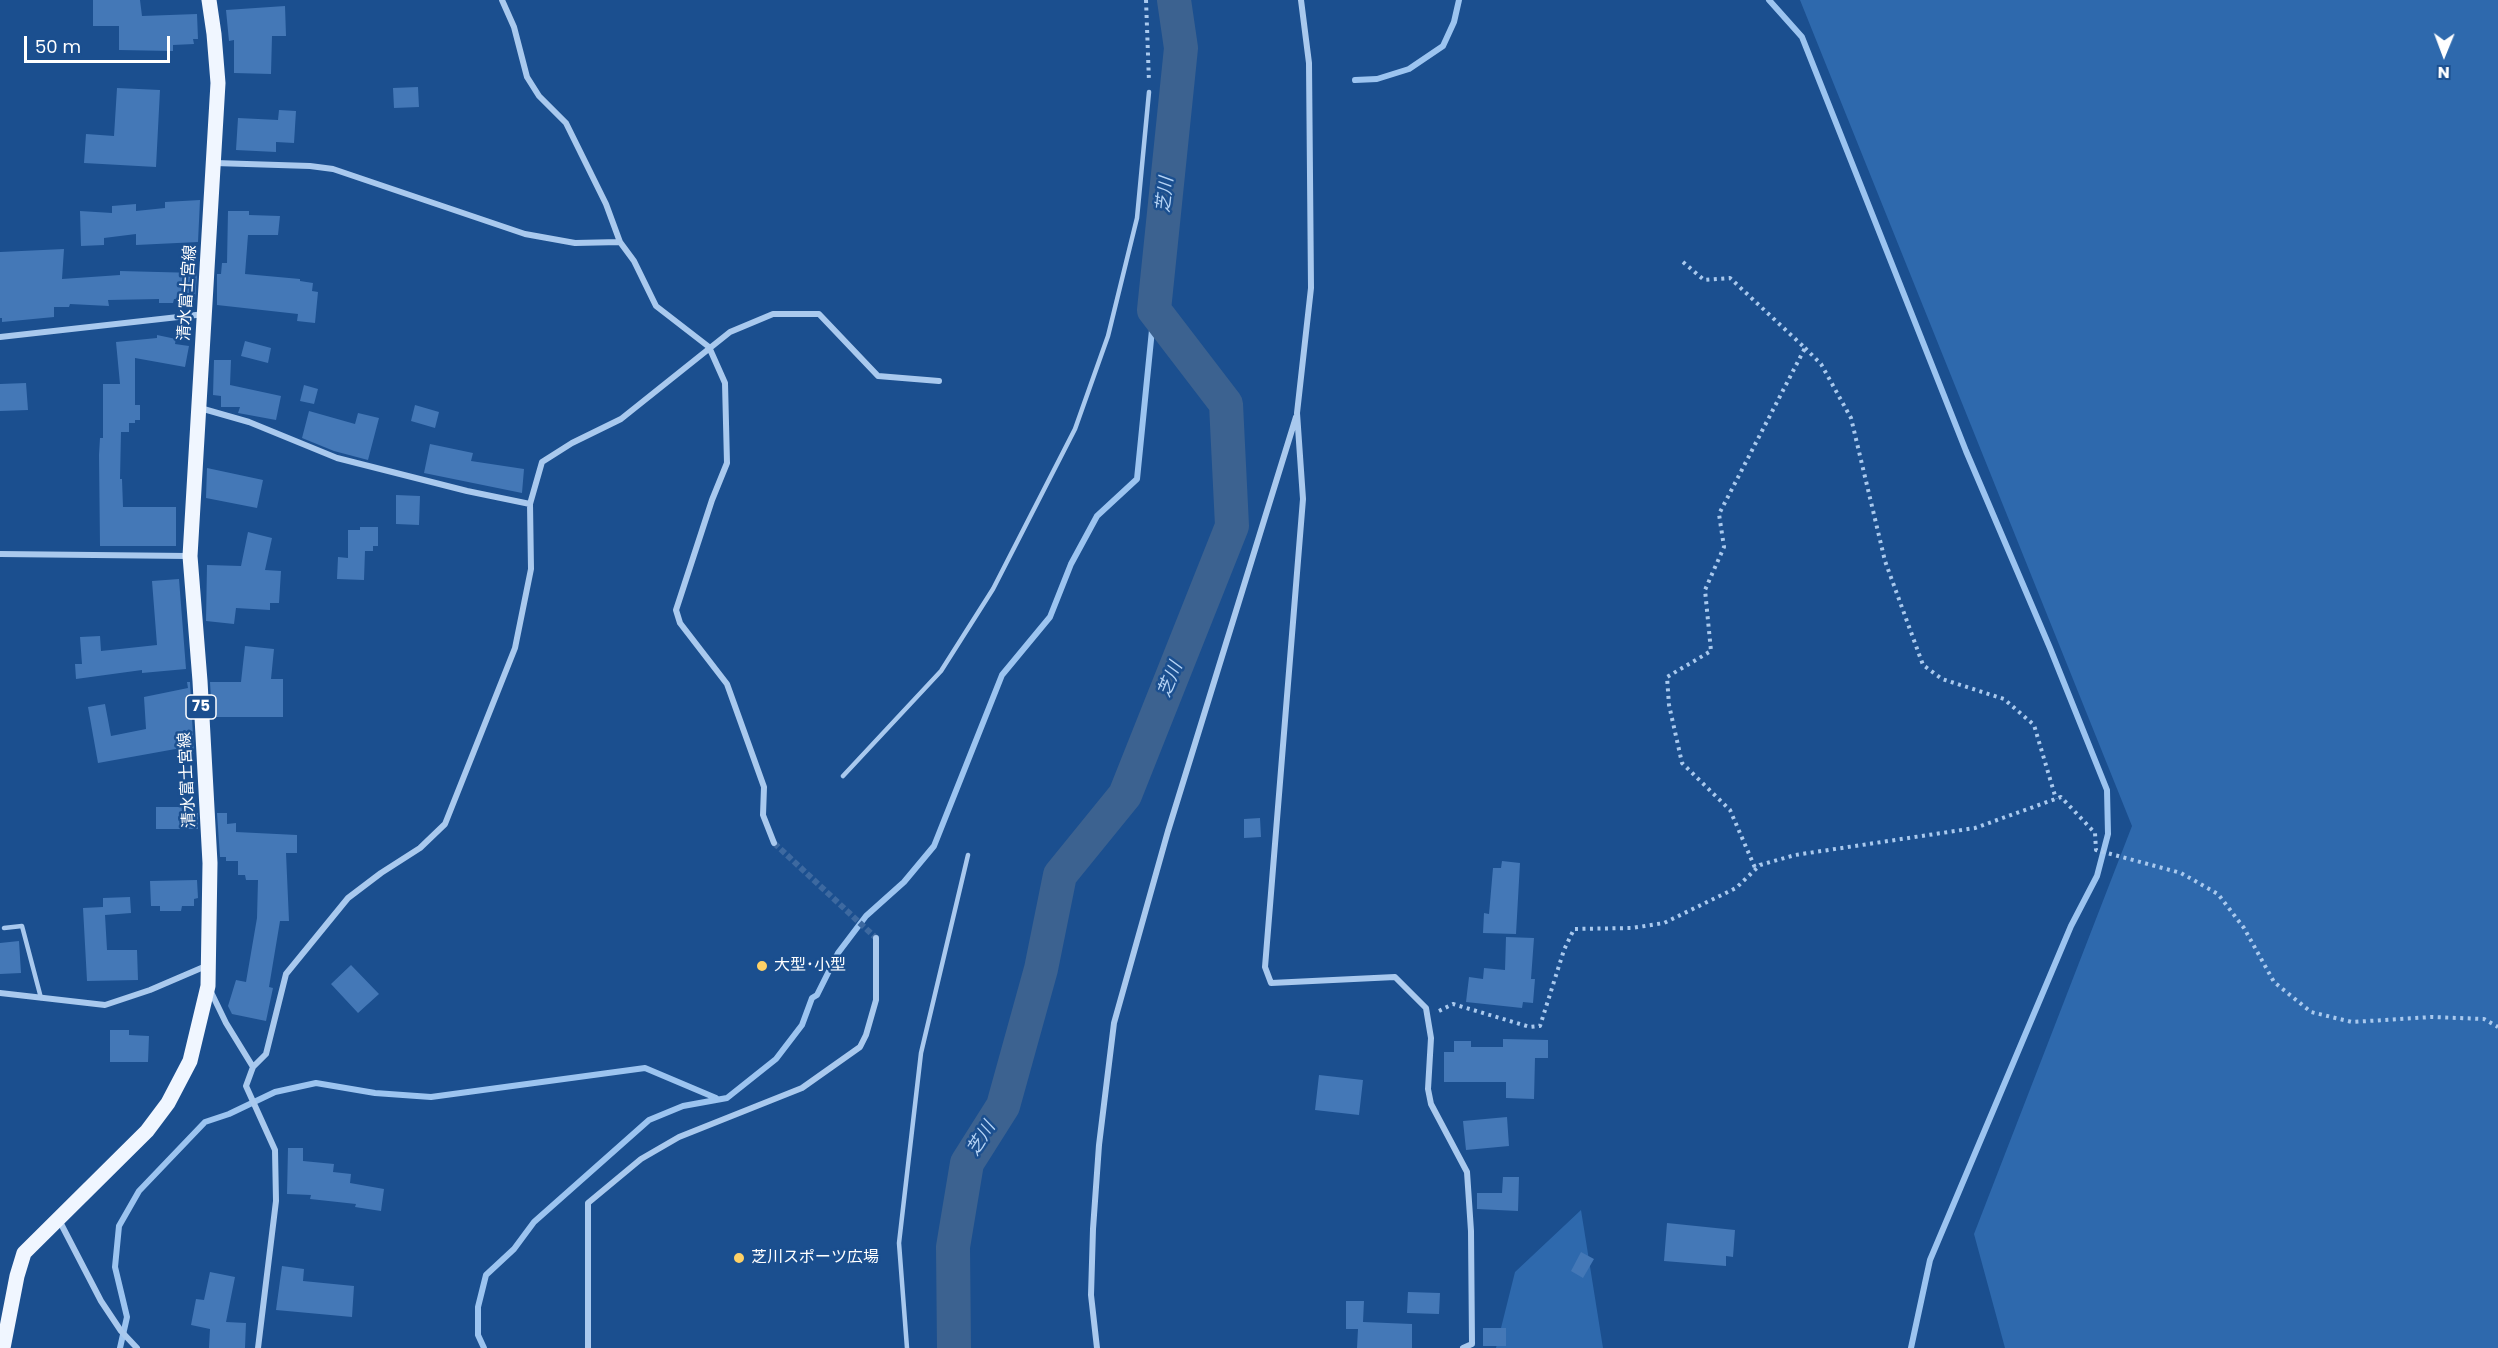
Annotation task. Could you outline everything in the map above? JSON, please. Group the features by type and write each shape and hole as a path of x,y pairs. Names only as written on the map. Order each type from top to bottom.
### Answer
{"main road":[{"name":"清水富士宮線","path":"3,1348 17,1276 24,1253 147,1131 168,1103 190,1060 208,986 210,863 200,681 190,556 218,83 214,34 208,0"}],"street":[{"path":"502,0 514,27 527,77 539,96 566,123 606,204 620,242 634,261 656,306 709,347 724,383 727,463 712,500 676,610 680,623 727,684 764,787 763,815 774,843"},
{"path":"1301,0 1309,63 1311,288 1297,413 1303,499 1265,967 1271,983 1395,977 1426,1008 1431,1038 1428,1089 1431,1104 1467,1172 1471,1231 1472,1344 1463,1348"},
{"path":"214,163 310,166 333,169 525,234 575,243 620,242"},
{"path":"0,337 205,314"},
{"path":"258,1348 276,1201 275,1150 246,1086 253,1067 266,1054 286,974 348,898 420,848 445,824 515,648 531,570 530,504 542,462 572,443 621,419 730,332 773,314 819,314 878,376 939,381"},
{"path":"199,407 249,422 337,458 466,491 530,504"},
{"path":"1097,1348 1091,1294 1093,1229 1099,1144 1114,1023 1161,854 1297,413"},
{"path":"0,554 190,556"},
{"path":"588,1348 588,1203 641,1159 679,1137 802,1088 860,1047 866,1035 876,1000 876,938"},
{"path":"0,993 105,1005 150,990 210,965"},
{"path":"208,986 226,1023 253,1067"},
{"path":"58,1218 101,1301 121,1331 137,1348"}],"lane":[{"path":"843,777 941,671 993,590 1075,429 1108,336 1137,218 1149,92"},
{"path":"907,1348 899,1243 921,1053 968,855"},
{"path":"4,928 22,926 41,998"}],"path":[{"path":"1146,0 1149,92"},
{"path":"1683,262 1704,280 1730,278 1821,364 1851,418 1885,561 1923,665 1942,679 2004,699 2034,725 2056,799"},
{"path":"1756,870 1730,810 1682,762 1669,705 1667,677 1711,651 1705,590 1724,547 1719,514 1805,348"},
{"path":"1428,1017 1453,1004 1530,1027 1540,1026 1574,929 1632,928 1664,923 1736,888 1761,866 1796,855 1975,828 2061,797 2095,833 2096,850 2181,873 2218,894 2244,928 2274,981 2311,1012 2352,1022 2432,1017 2484,1019 2498,1027"}],"shaded area":[{"path":"1800,0 2498,0 2498,1348 2005,1348 1974,1234 2132,826"},
{"path":"1581,1210 1603,1348 1496,1348 1515,1272"}],"building":[{"path":"93,0 140,0 142,16 197,14 198,39 193,39 194,44 173,45 173,51 119,50 119,26 93,26"},
{"path":"285,6 286,36 272,36 271,74 234,73 234,40 229,41 226,10"},
{"path":"418,87 419,107 394,108 393,88"},
{"path":"117,88 160,90 156,167 84,163 86,134 114,136"},
{"path":"279,110 296,111 294,143 276,142 276,152 236,150 238,118 278,120"},
{"path":"200,200 198,242 136,245 136,234 104,238 104,245 81,246 80,211 112,213 112,206 136,204 136,211 165,208 165,202"},
{"path":"228,211 249,211 249,215 280,216 278,235 248,235 245,274 300,279 300,281 313,283 312,291 318,292 315,323 297,321 298,314 217,305 217,274 221,274 222,263 227,263"},
{"path":"64,249 62,279 120,275 120,271 197,273 195,300 174,299 173,303 159,303 159,299 108,300 109,306 70,304 69,307 54,307 54,317 2,322 0,318 0,252"},
{"path":"157,335 176,339 175,344 189,346 185,367 135,358 135,405 140,405 140,420 129,423 129,432 121,432 120,479 122,479 123,507 176,507 176,546 100,546 99,455 100,438 103,438 103,384 120,384 116,342 157,338"},
{"path":"245,341 271,348 268,363 241,356"},
{"path":"214,360 231,360 230,385 281,396 276,420 238,413 240,407 221,407 221,396 213,395"},
{"path":"26,383 28,410 0,411 0,384"},
{"path":"304,385 318,389 314,404 300,401"},
{"path":"415,405 439,412 435,428 411,421"},
{"path":"309,411 355,424 358,413 379,418 368,460 334,451 302,438"},
{"path":"430,444 473,453 471,461 524,469 522,493 424,473"},
{"path":"207,468 263,480 257,508 206,498"},
{"path":"396,495 420,496 419,525 396,524"},
{"path":"360,527 378,527 378,546 373,546 373,551 365,551 364,580 337,579 338,557 348,558 348,530 360,530"},
{"path":"248,532 272,538 265,570 281,571 279,603 270,603 270,610 236,608 234,624 206,621 207,565 241,566"},
{"path":"179,579 186,669 142,673 142,670 76,679 75,664 82,664 80,637 100,636 101,651 157,645 152,581"},
{"path":"245,646 274,649 271,679 283,679 283,717 212,717 210,682 241,682"},
{"path":"187,682 190,682 194,754 185,754 181,748 98,763 88,707 105,704 111,736 146,729 144,697 188,688"},
{"path":"156,807 194,807 194,813 198,813 198,829 156,829"},
{"path":"217,813 227,813 227,824 236,823 236,832 297,835 297,853 286,853 289,921 280,921 269,987 273,988 266,1021 232,1014 228,1006 236,980 246,982 257,918 258,880 246,880 245,875 238,875 238,861 226,861 226,857 220,857"},
{"path":"1260,818 1261,837 1244,838 1244,819"},
{"path":"1502,861 1520,863 1516,934 1483,933 1484,913 1489,914 1493,868 1501,868"},
{"path":"197,880 198,898 194,899 194,906 182,906 181,911 160,911 160,906 151,906 150,881"},
{"path":"130,897 131,913 105,915 107,950 137,950 138,980 87,981 83,908 103,907 103,898"},
{"path":"1506,937 1534,938 1531,979 1535,979 1533,1003 1523,1002 1522,1008 1466,1002 1469,977 1483,979 1484,968 1505,970"},
{"path":"19,941 21,973 0,974 0,943"},
{"path":"351,965 379,994 358,1013 331,984"},
{"path":"110,1030 129,1030 129,1035 149,1036 148,1062 110,1062"},
{"path":"1503,1039 1548,1040 1548,1058 1535,1058 1534,1099 1506,1098 1506,1082 1444,1082 1444,1052 1454,1052 1454,1041 1471,1041 1471,1047 1503,1047"},
{"path":"1319,1075 1363,1080 1359,1115 1315,1110"},
{"path":"1507,1117 1509,1146 1466,1150 1463,1121"},
{"path":"288,1148 303,1148 303,1161 334,1164 333,1172 351,1174 350,1183 384,1189 381,1211 355,1207 356,1204 310,1199 311,1195 287,1194"},
{"path":"1503,1177 1519,1177 1518,1211 1477,1209 1477,1193 1502,1193"},
{"path":"1667,1223 1735,1230 1733,1257 1726,1256 1726,1266 1664,1261"},
{"path":"1581,1252 1594,1259 1583,1278 1571,1271"},
{"path":"282,1266 304,1269 303,1281 354,1286 352,1317 276,1310"},
{"path":"210,1272 235,1277 226,1322 246,1323 245,1348 209,1348 210,1329 191,1325 196,1299 204,1300"},
{"path":"1408,1292 1440,1293 1439,1314 1407,1313"},
{"path":"1346,1301 1364,1301 1363,1322 1412,1324 1412,1348 1357,1348 1358,1329 1346,1329"},
{"path":"1483,1328 1506,1328 1506,1346 1483,1346"}],"waterway":[{"name":"芝川","path":"954,1348 953,1247 967,1163 1003,1106 1041,969 1060,875 1125,795 1232,526 1226,404 1154,310 1181,48 1174,0"},
{"path":"1355,80 1377,79 1409,69 1443,46 1454,22 1459,0"},
{"path":"1769,0 1802,37 1966,451 2050,648 2107,790 2108,834 2097,876 2071,926 1930,1260 1911,1348"},
{"path":"484,1348 478,1335 478,1307 486,1275 514,1249 534,1222 649,1120 683,1106 727,1098 776,1059 802,1025 812,998 817,995 838,953 866,916 904,882 934,846 1002,675 1050,617 1071,564 1097,516 1137,479 1154,310"},
{"path":"120,1348 127,1317 115,1267 119,1226 139,1191 205,1122 229,1114 275,1092 316,1083 375,1093 431,1097 645,1068 716,1098"}],"tunnel":[{"path":"774,843 876,938"}],"place":[{"name":"大型･小型","path":"762,966"},
{"name":"芝川スポーツ広場","path":"739,1258"}]}
